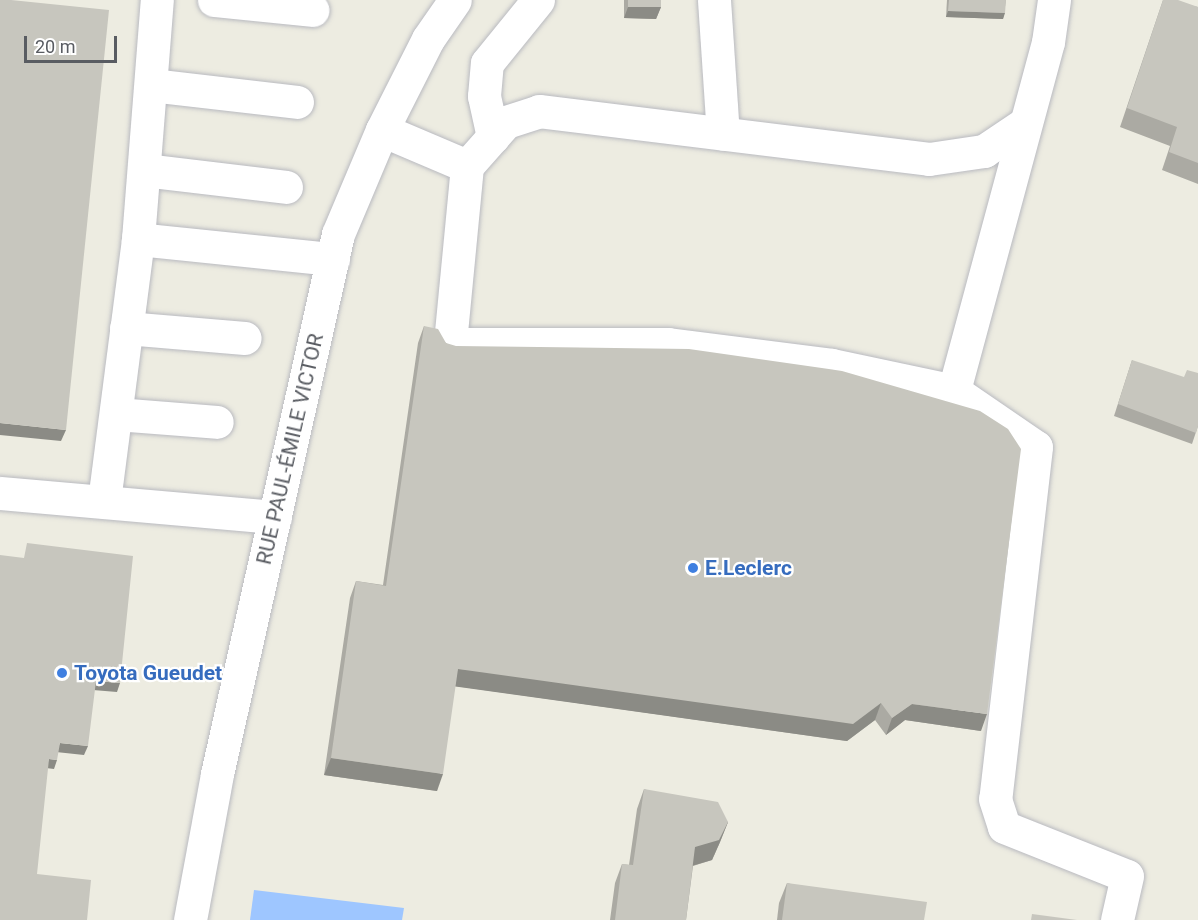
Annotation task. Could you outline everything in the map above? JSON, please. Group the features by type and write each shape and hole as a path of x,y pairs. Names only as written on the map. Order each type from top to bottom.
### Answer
{"street":[{"path":"104,501 138,239 157,0"},
{"path":"214,0 312,10"},
{"name":"RUE PAUL-ÉMILE VICTOR","path":"190,920 275,517 333,259 382,130 428,39 455,0"},
{"path":"493,137 484,96 487,63 538,0"},
{"path":"714,0 723,134"},
{"path":"954,391 1024,124 1048,42 1054,0"},
{"path":"151,85 297,102"},
{"path":"1024,124 984,151 929,159 539,111 506,122 468,166 450,344 668,344 832,364 954,391 1036,447 995,799 1004,827 1127,876 1117,920"},
{"path":"382,130 468,166"},
{"path":"144,170 286,187"},
{"path":"138,239 333,259"},
{"path":"126,328 245,338"},
{"path":"116,414 217,422"},
{"path":"0,493 275,517"}],"water":[{"path":"254,890 404,908 402,920 250,920"}],"building":[{"path":"0,0 109,10 66,430 0,423"},
{"path":"628,0 661,0 661,7 628,7"},
{"path":"949,0 1006,0 1005,13 948,11"},
{"path":"1163,0 1178,0 1198,7 1198,163 1169,152 1177,127 1127,108"},
{"path":"424,326 438,329 446,343 456,346 689,349 842,371 980,411 1008,429 1021,449 987,714 912,704 892,718 881,703 853,724 458,669 443,774 331,758 356,581 386,586"},
{"path":"1132,360 1184,377 1187,370 1198,373 1196,433 1118,404"},
{"path":"27,543 133,556 120,683 96,681 88,746 60,743 57,760 49,759 37,874 91,880 87,920 0,920 0,555 24,558"},
{"path":"644,789 718,802 728,822 719,840 695,847 686,920 615,920 622,864 633,865"},
{"path":"787,883 927,902 924,920 782,920"},
{"path":"1032,914 1077,920 1031,920"}],"place":[{"name":"E.Leclerc","path":"693,568"},
{"name":"Toyota Gueudet","path":"62,673"}]}
